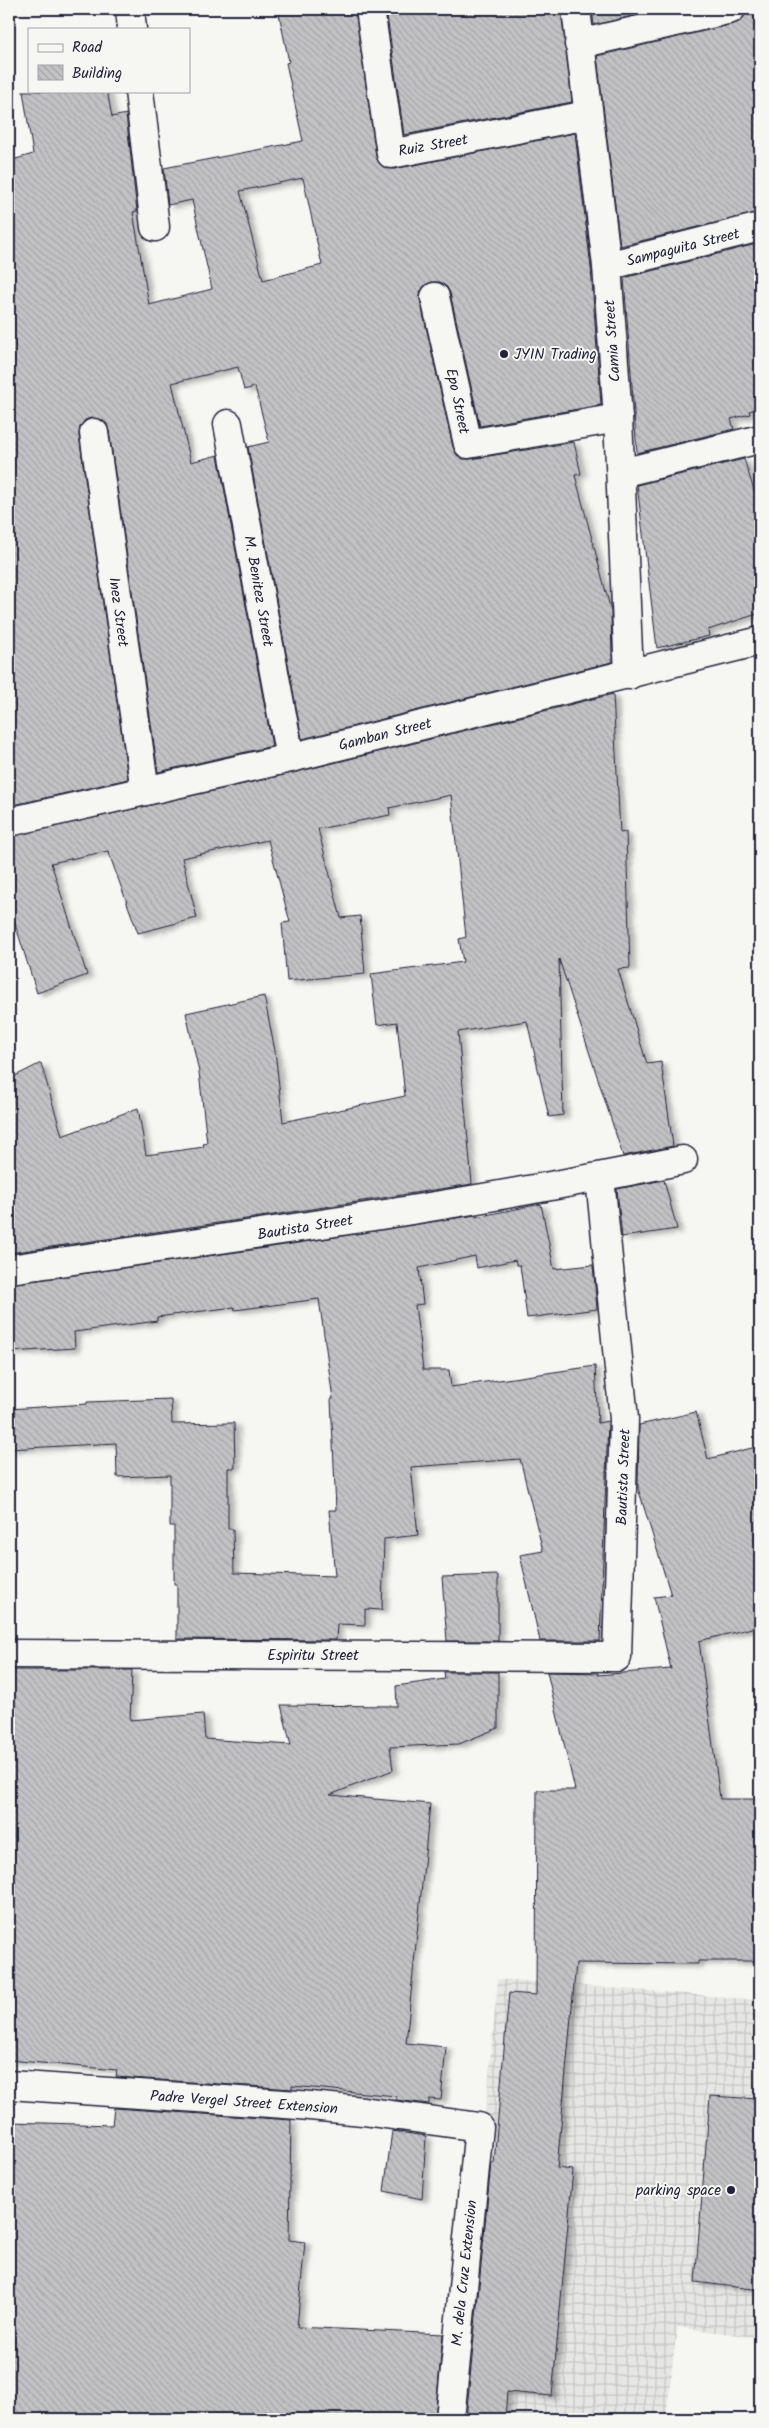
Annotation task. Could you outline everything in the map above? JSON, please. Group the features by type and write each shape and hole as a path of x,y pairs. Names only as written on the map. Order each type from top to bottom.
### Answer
{"street":[{"path":"130,9 132,28"},
{"name":"Ruiz Street","path":"370,9 391,154 587,115"},
{"name":"Camia Street","path":"576,9 606,266 618,418 629,675"},
{"path":"579,44 731,9"},
{"path":"139,92 155,227"},
{"name":"Sampaguita Street","path":"606,266 760,227"},
{"name":"Epo Street","path":"435,297 468,444 618,418"},
{"name":"M. Benitez Street","path":"228,424 290,758"},
{"name":"Inez Street","path":"94,433 145,791"},
{"path":"621,472 760,439"},
{"name":"Gamban Street","path":"9,822 290,758 760,641"},
{"name":"Bautista Street","path":"9,1269 301,1228 600,1178 683,1160"},
{"name":"Bautista Street","path":"600,1178 624,1419 618,1657"},
{"name":"Espiritu Street","path":"9,1654 618,1657"},
{"name":"Padre Vergel Street Extension","path":"9,2085 299,2105 363,2111 479,2127"},
{"name":"M. dela Cruz Extension","path":"450,2419 479,2127"}],"shaded area":[{"path":"498,1979 760,2000 760,2338 677,2327 666,2419 456,2419"}],"building":[{"path":"278,9 355,9 376,156 379,163 385,168 394,169 575,133 591,268 601,405 480,426 450,293 447,287 440,282 431,282 425,285 420,292 420,300 453,447 457,455 463,459 471,459 574,442 581,474 575,475 611,611 612,662 302,739 248,447 269,442 255,387 244,390 238,367 172,383 191,462 218,455 272,746 158,772 109,431 107,424 100,419 91,418 85,420 80,427 79,435 128,779 9,806 9,161 33,154 23,91 107,92 112,117 126,114 137,211 133,212 149,305 212,289 192,200 168,205 164,168 303,141 286,63 289,62","holes":["303,178 322,265 263,280 240,191"]},
{"path":"386,9 561,9 572,102 404,135"},
{"path":"592,9 662,9 594,25"},
{"path":"746,9 760,9 760,212 620,246 597,56 734,24 742,20"},
{"path":"760,243 760,408 749,411 750,414 731,419 734,429 637,453 624,278"},
{"path":"744,459 760,509 760,613 708,630 709,636 657,648 637,485"},
{"path":"613,694 620,833 626,832 630,968 618,969 647,1064 661,1062 673,1146 623,1156 559,959 563,1115 549,1117 527,1021 458,1032 472,1184 9,1253 9,1079 41,1063 62,1136 138,1108 146,1155 204,1147 203,1144 207,1143 199,1072 186,1013 264,996 275,1051 283,1122 405,1096 397,1022 377,1025 371,974 463,962 459,939 466,937 451,795 389,808 390,815 318,829 341,918 360,916 365,974 287,981 282,923 290,922 268,840 182,858 197,918 138,933 108,851 51,863 87,975 37,993 9,905 9,837 293,773"},
{"path":"664,1180 677,1229 622,1237 617,1189"},
{"path":"541,1204 554,1269 593,1265 597,1309 527,1318 520,1265 517,1265 515,1260 477,1268 475,1256 419,1268 423,1304 415,1305 423,1370 449,1370 451,1387 595,1366 598,1423 608,1421 600,1641 540,1641 520,1555 543,1551 520,1459 411,1467 418,1535 384,1539 382,1610 365,1609 365,1625 337,1624 336,1640 177,1639 177,1584 174,1584 174,1526 170,1526 170,1475 117,1477 116,1443 9,1449 9,1409 87,1404 87,1402 171,1399 172,1424 234,1423 235,1468 228,1468 228,1529 233,1529 234,1573 335,1576 329,1510 336,1510 331,1399 333,1399 319,1299 235,1310 234,1307 157,1317 157,1321 74,1332 75,1348 9,1352 9,1284 265,1248 476,1215 476,1217"},
{"path":"696,1412 708,1459 760,1446 760,1626 699,1641 720,1799 760,1799 760,1961 698,1961 698,1964 576,1963 557,2168 573,2170 552,2396 507,2392 505,2419 466,2419 491,2163 494,2163 509,1993 536,1995 537,1790 575,1790 547,1672 598,1673 598,1675 671,1669 654,1597 671,1595 638,1488 639,1425"},
{"path":"498,1575 498,1641 447,1641 442,1577"},
{"path":"9,1670 132,1670 130,1720 203,1714 205,1739 291,1745 281,1705 397,1706 396,1686 445,1679 444,1672 498,1672 498,1728 459,1744 390,1747 393,1770 330,1795 430,1804 406,2043 446,2047 441,2100 429,2099 429,2104 396,2100 396,2096 292,2086 292,2089 116,2077 117,2070 9,2060"},
{"name":"parking space","path":"710,2096 760,2099 760,2290 695,2282"},
{"path":"114,2108 291,2120 289,2240 305,2242 297,2327 443,2334 435,2419 9,2419 9,2122 112,2125"},
{"path":"392,2131 426,2136 422,2199 384,2191"}],"place":[{"name":"JYIN Trading","path":"504,354"},
{"name":"parking space","path":"731,2190"}]}
